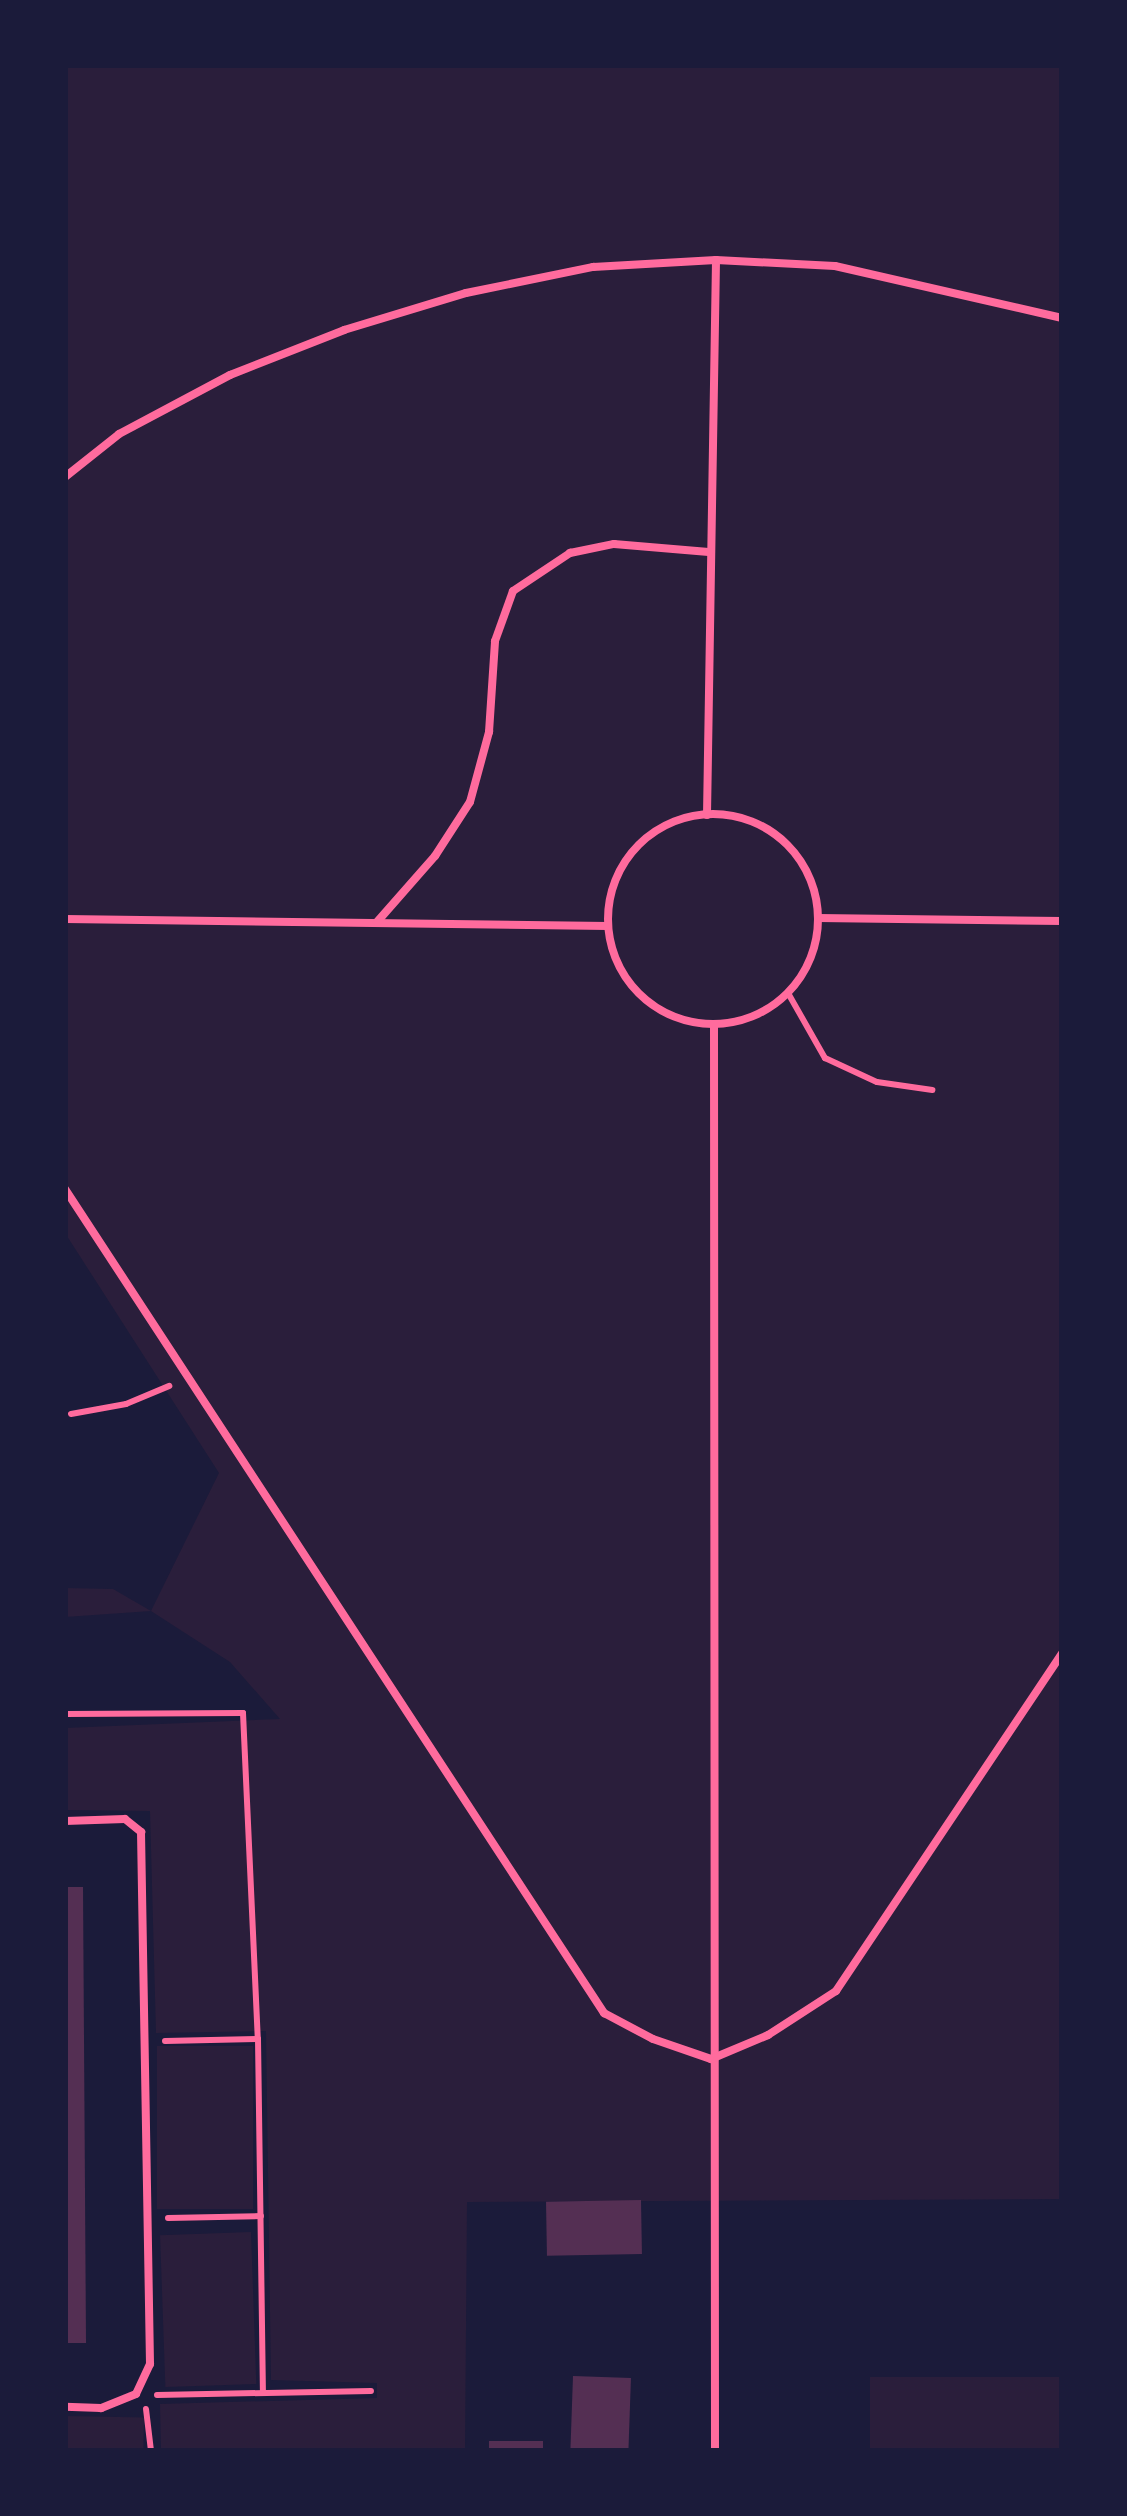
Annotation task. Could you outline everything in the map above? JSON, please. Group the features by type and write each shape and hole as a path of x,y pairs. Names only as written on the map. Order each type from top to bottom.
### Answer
{"lane":[{"path":"707,815 716,260"},
{"path":"65,477 119,434 214,383 344,330 466,293 593,267 716,260 834,266 1062,318"},
{"path":"378,922 470,802 489,732 495,641 513,591 570,554 614,544 709,552"},
{"path":"707,815 740,818 785,843 812,885 818,918 807,966 788,993 746,1019 714,1024 663,1012 635,990 616,960 608,926 611,893 634,850 660,829 707,815"},
{"path":"818,918 1062,921"},
{"path":"65,919 608,926"},
{"path":"714,1024 711,2059 715,2451"},
{"path":"65,1189 604,2013 711,2059 768,2035 836,1991 1062,1653"},
{"path":"65,1821 124,1819 141,1832 150,2218 150,2364 136,2394 101,2408 65,2407"}],"path":[{"path":"788,993 825,1058 877,1082 932,1090"},
{"path":"71,1414 126,1404 186,1373"},
{"path":"65,1714 243,1713 258,2039 264,2393"},
{"path":"148,2042 258,2039"},
{"path":"150,2218 262,2216"},
{"path":"136,2394 371,2391"},
{"path":"136,2394 150,2416 151,2451"}],"shaded area":[{"path":"65,65 1062,65 1062,2199 467,2202 465,2451 161,2451 160,2404 377,2398 377,2383 271,2380 266,2031 156,2033 150,1811 65,1810 65,1728 280,1719 230,1662 151,1611 219,1473 65,1233"},
{"path":"65,1588 113,1589 151,1611 65,1617"},
{"path":"157,2046 253,2046 253,2209 157,2209"},
{"path":"251,2232 256,2384 165,2387 160,2235"},
{"path":"870,2377 1062,2377 1062,2451 870,2451"},
{"path":"65,2416 144,2417 143,2451 65,2451"}],"building":[{"path":"65,1887 83,1887 86,2343 65,2343"},
{"path":"641,2200 642,2254 547,2256 546,2202"},
{"path":"573,2376 631,2378 628,2451 570,2451"},
{"path":"489,2441 543,2441 543,2451 489,2451"}]}
